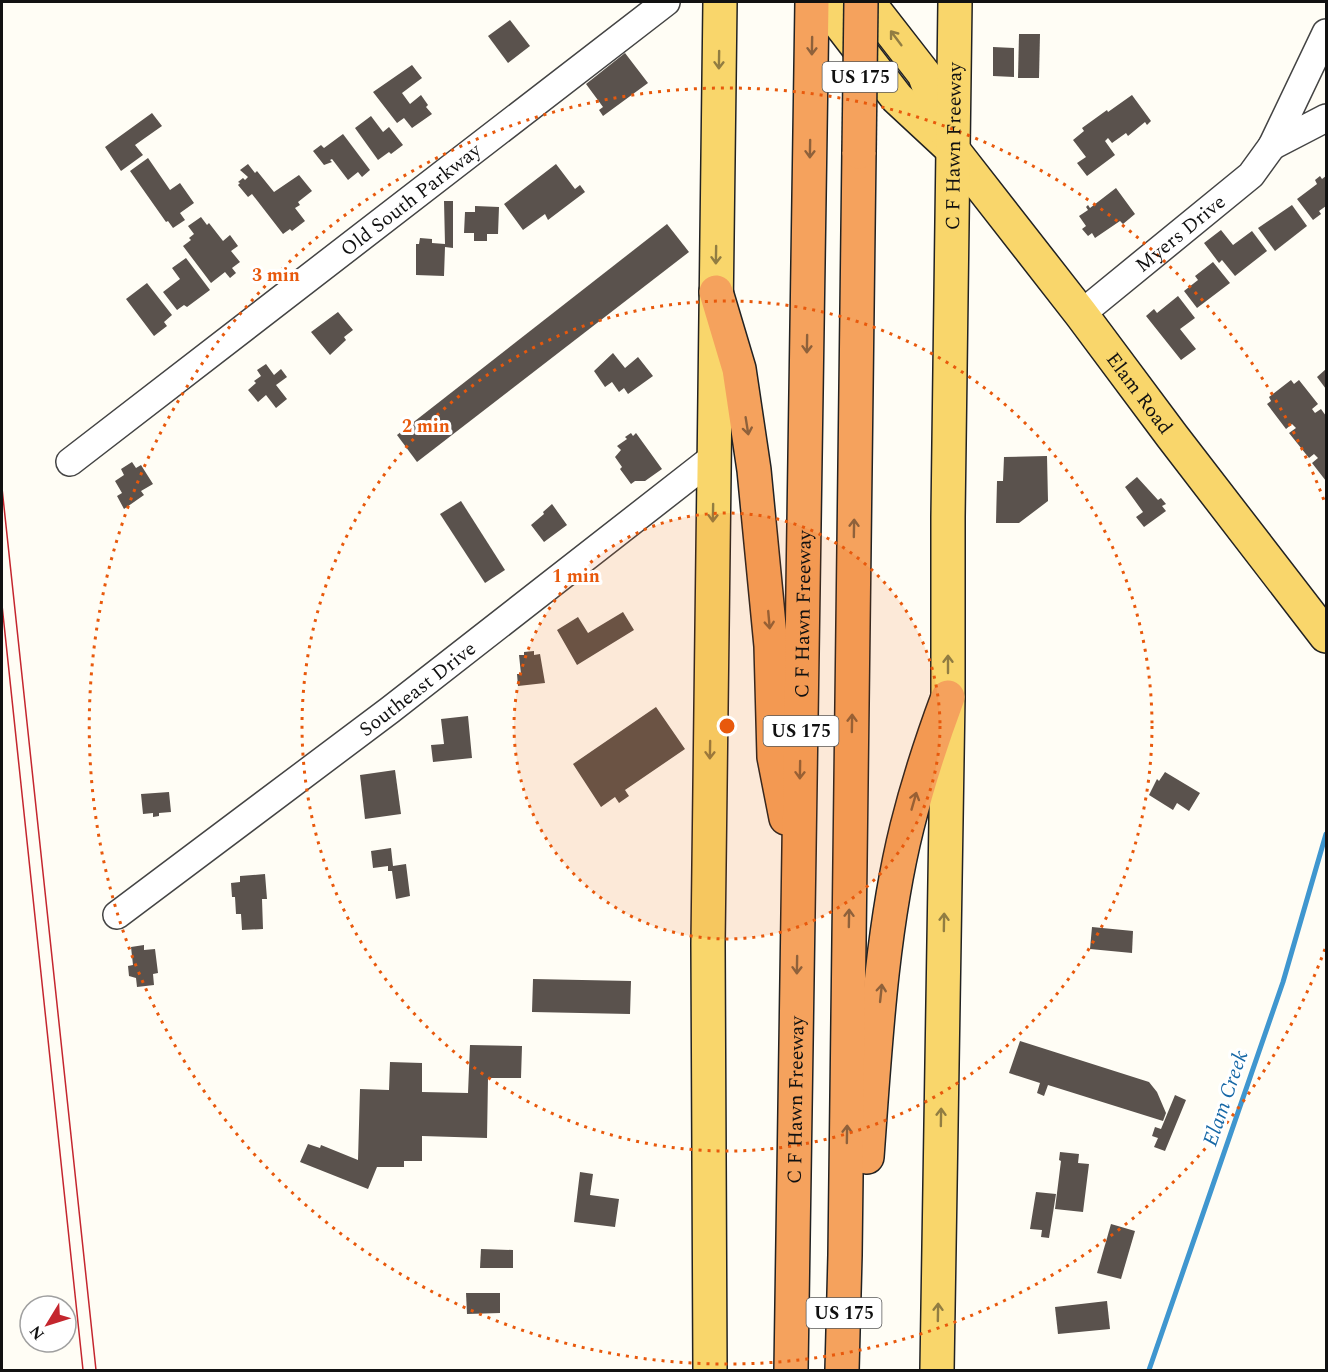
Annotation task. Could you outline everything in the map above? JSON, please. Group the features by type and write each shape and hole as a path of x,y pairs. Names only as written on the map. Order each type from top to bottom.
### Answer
{"highway":[{"name":"C F Hawn Freeway","path":"791,1371 812,2"},
{"name":"US 175","path":"842,1371 861,2"},
{"path":"716,292 739,369 754,470 771,646 774,757 799,879"},
{"path":"845,1255 867,1159 875,1051 893,894 909,817 927,755 948,697"}],"main road":[{"path":"711,1371 708,944 720,2"},
{"name":"Elam Road","path":"823,2 897,98 953,150 1082,314 1172,436 1326,636"},
{"name":"Elam Road","path":"868,2 924,74 953,150"},
{"name":"C F Hawn Freeway","path":"937,1371 948,697 955,2"}],"street":[{"name":"Old South Parkway","path":"70,462 666,2"},
{"name":"Myers Drive","path":"1082,314 1251,175 1272,146 1326,33"},
{"path":"1272,146 1326,118"},
{"name":"Southeast Drive","path":"117,915 390,710 714,457"}],"building":[{"path":"510,20 530,46 508,63 488,36"},
{"path":"1019,34 1040,34 1039,78 1018,78"},
{"path":"993,47 1014,48 1014,77 993,76"},
{"path":"625,53 648,83 603,116 599,110 603,107 586,84"},
{"path":"412,65 422,78 402,93 410,104 421,95 432,114 412,128 404,118 397,123 373,92"},
{"path":"1132,95 1151,121 1147,125 1145,122 1128,136 1126,133 1112,143 1108,138 1105,141 1115,155 1087,176 1077,163 1086,157 1073,140 1084,131 1082,128"},
{"path":"152,113 162,126 135,145 143,155 121,171 105,147"},
{"path":"371,116 383,132 389,127 403,145 378,160 355,128"},
{"path":"343,134 370,170 362,177 358,172 348,180 332,159 330,160 332,162 324,165 313,151 321,145 324,148"},
{"path":"148,158 170,190 180,183 194,203 180,213 185,220 173,228 168,221 166,222 130,171"},
{"path":"248,164 255,173 257,171 274,192 299,175 312,191 298,202 300,205 295,208 305,221 292,231 290,229 283,234 252,194 248,197 238,185 243,178 245,180 248,177 240,170"},
{"path":"556,164 575,189 580,185 585,192 548,220 545,214 523,230 504,204"},
{"path":"1320,176 1322,179 1326,176 1326,206 1313,220 1297,199 1317,184 1315,180"},
{"path":"1116,188 1135,214 1123,224 1120,221 1095,238 1092,233 1088,236 1082,229 1086,226 1079,216 1088,210 1086,207 1088,205 1090,208"},
{"path":"444,201 453,201 453,248 445,247 444,276 416,275 416,244 419,244 420,238 432,239 432,243 445,244"},
{"path":"1292,205 1307,226 1275,251 1258,228"},
{"path":"475,206 499,207 498,234 487,234 487,241 474,241 474,233 464,233 465,212 475,212"},
{"path":"201,217 207,225 209,223 223,241 230,235 238,246 231,251 240,262 232,268 236,273 230,278 225,272 211,283 183,246 191,240 189,238 194,234 188,226"},
{"path":"667,224 689,252 417,462 397,435"},
{"path":"1221,230 1233,245 1252,231 1267,251 1235,276 1222,260 1219,263 1204,243"},
{"path":"186,258 210,290 187,307 184,305 177,310 163,292 180,279 172,268"},
{"path":"1213,262 1230,283 1197,308 1184,291 1198,280 1195,276"},
{"path":"147,283 172,315 164,322 167,326 154,336 126,299"},
{"path":"1178,296 1195,318 1180,329 1196,349 1181,360 1146,316 1154,309 1157,313"},
{"path":"338,312 353,330 344,337 346,340 330,355 311,332"},
{"path":"613,353 625,368 638,357 653,376 628,394 624,388 619,392 612,382 605,387 594,371"},
{"path":"266,364 274,375 281,369 287,377 276,385 287,399 276,408 266,395 258,402 248,390 261,376 257,370"},
{"path":"1326,369 1326,389 1317,377"},
{"path":"1291,380 1294,384 1299,380 1318,404 1312,409 1315,413 1321,409 1326,416 1326,481 1312,463 1318,458 1314,454 1309,458 1289,433 1296,428 1292,424 1286,429 1267,404 1271,401 1269,397"},
{"path":"631,433 633,436 636,433 662,469 645,481 635,481 631,484 620,469 622,467 615,457 621,450 617,446"},
{"path":"1047,456 1048,501 1019,523 996,523 997,481 1003,481 1004,457"},
{"path":"132,462 136,468 141,465 153,484 141,491 144,495 124,509 117,496 122,493 115,481 124,475 121,469"},
{"path":"1137,477 1158,500 1161,498 1166,504 1162,506 1166,511 1144,527 1136,517 1143,512 1125,487"},
{"path":"461,501 505,570 485,583 440,514"},
{"path":"552,504 567,525 544,542 531,525"},
{"path":"623,612 634,630 577,665 557,630 578,617 588,633"},
{"path":"534,651 534,655 540,654 545,683 518,686 517,674 521,674 519,655"},
{"path":"656,707 685,749 625,790 629,796 619,803 615,797 601,807 573,764"},
{"path":"468,716 472,758 433,762 431,745 444,744 441,719"},
{"path":"395,770 401,814 365,819 360,775"},
{"path":"1165,772 1200,793 1189,811 1177,803 1173,810 1149,795 1157,779 1159,781"},
{"path":"169,792 171,812 159,813 159,816 153,817 153,813 143,814 141,794"},
{"path":"391,848 393,866 406,864 410,896 396,899 392,871 388,871 388,866 373,868 371,851"},
{"path":"265,874 267,899 262,899 263,929 242,930 241,914 236,914 231,883 240,882 240,876"},
{"path":"1092,927 1133,931 1132,953 1090,949"},
{"path":"144,945 144,950 155,949 158,973 153,974 154,985 137,987 136,978 129,976 128,966 133,965 131,947"},
{"path":"533,979 631,981 630,1014 532,1012"},
{"path":"1020,1041 1149,1082 1157,1092 1166,1113 1163,1121 1048,1085 1044,1096 1037,1093 1040,1083 1009,1073"},
{"path":"470,1045 522,1046 521,1078 488,1078 487,1138 422,1136 422,1161 404,1161 404,1167 377,1167 368,1189 300,1162 308,1144 320,1148 321,1145 358,1160 360,1089 389,1090 390,1062 422,1063 422,1092 468,1093"},
{"path":"1175,1095 1186,1100 1165,1151 1154,1147 1158,1138 1152,1136 1155,1127 1161,1129"},
{"path":"1060,1152 1079,1154 1078,1163 1089,1164 1083,1212 1055,1209"},
{"path":"580,1172 593,1174 590,1195 619,1199 615,1227 574,1222"},
{"path":"1036,1192 1056,1194 1049,1238 1041,1237 1042,1230 1030,1229"},
{"path":"1111,1224 1135,1231 1121,1279 1097,1273"},
{"path":"481,1249 513,1250 513,1268 480,1268"},
{"path":"466,1293 500,1293 500,1313 467,1314"},
{"path":"1107,1301 1110,1329 1058,1334 1055,1307"}],"waterway":[{"name":"Elam Creek","path":"1149,1370 1283,982 1326,834"}],"tram line":[{"path":"2,488 96,1370"},
{"path":"2,605 83,1370"}]}
